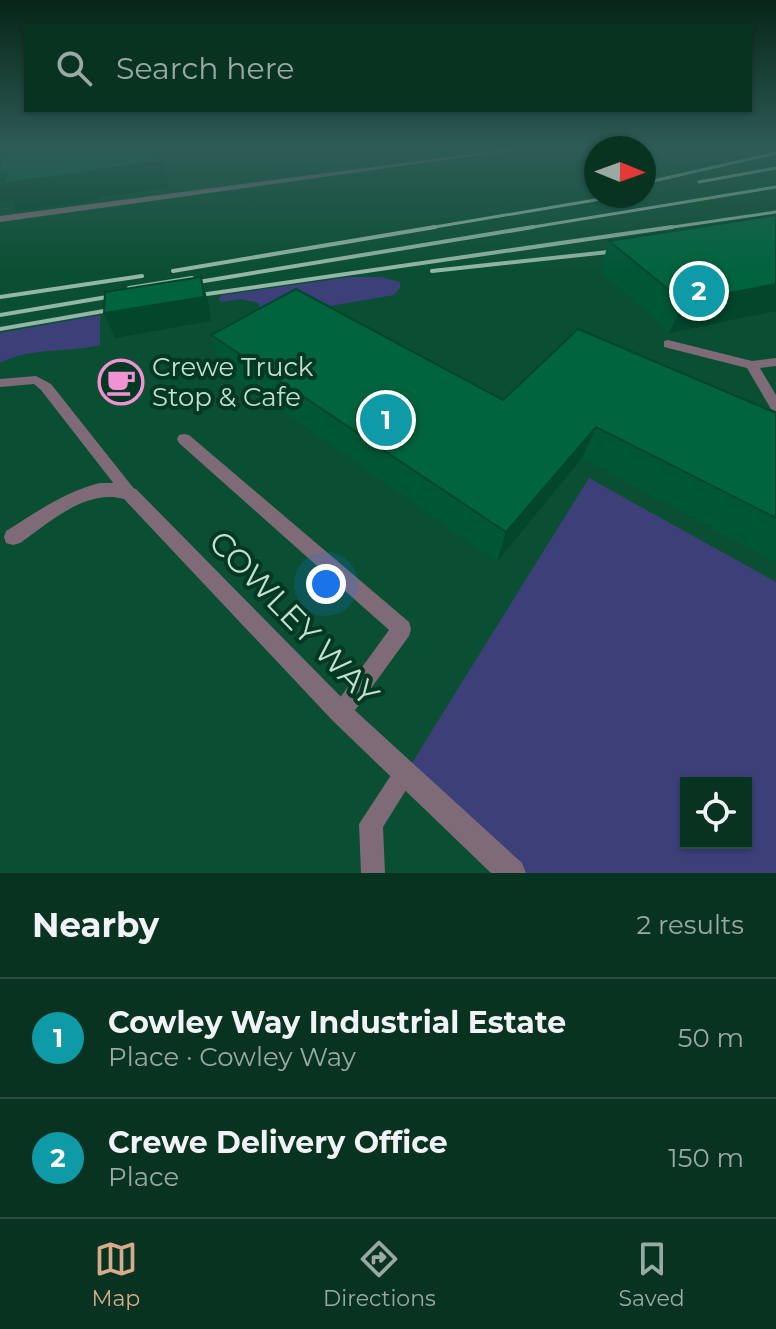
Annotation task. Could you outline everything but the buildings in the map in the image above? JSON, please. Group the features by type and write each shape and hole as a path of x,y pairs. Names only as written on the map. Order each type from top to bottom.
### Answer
{"street":[{"path":"13,537 89,491 114,487 130,494"},
{"name":"COWLEY WAY","path":"130,494 341,713 512,873"}],"lane":[{"path":"0,219 225,189"},
{"path":"668,344 752,365 776,362"},
{"path":"752,365 776,406"},
{"path":"0,383 36,380 46,387 130,494"},
{"path":"184,439 402,629 341,713"},
{"path":"373,873 371,824 405,774"}],"shaded area":[{"path":"0,189 596,189 596,196 644,196 644,189 776,189 776,873 0,873"},
{"path":"350,277 381,277 400,282 400,288 394,295 325,307 264,312 258,303 241,299 221,302 218,299 222,295"},
{"path":"100,315 100,345 36,352 0,363 0,333"},
{"path":"589,478 776,582 776,873 506,873 405,774"}],"railway":[{"path":"521,229 765,189"},
{"path":"423,229 619,196"},
{"path":"659,229 776,212"},
{"path":"173,271 435,227"},
{"path":"180,285 533,227"},
{"path":"186,297 672,227"},
{"path":"432,271 627,250"},
{"path":"0,297 142,276"},
{"path":"129,288 192,278"},
{"path":"0,315 125,294"},
{"path":"0,329 127,307"}],"place":[{"name":"Crewe Delivery Office","path":"699,291"},
{"name":"Crewe Truck Stop & Cafe","path":"121,382"},
{"name":"Cowley Way Industrial Estate","path":"386,420"}]}
